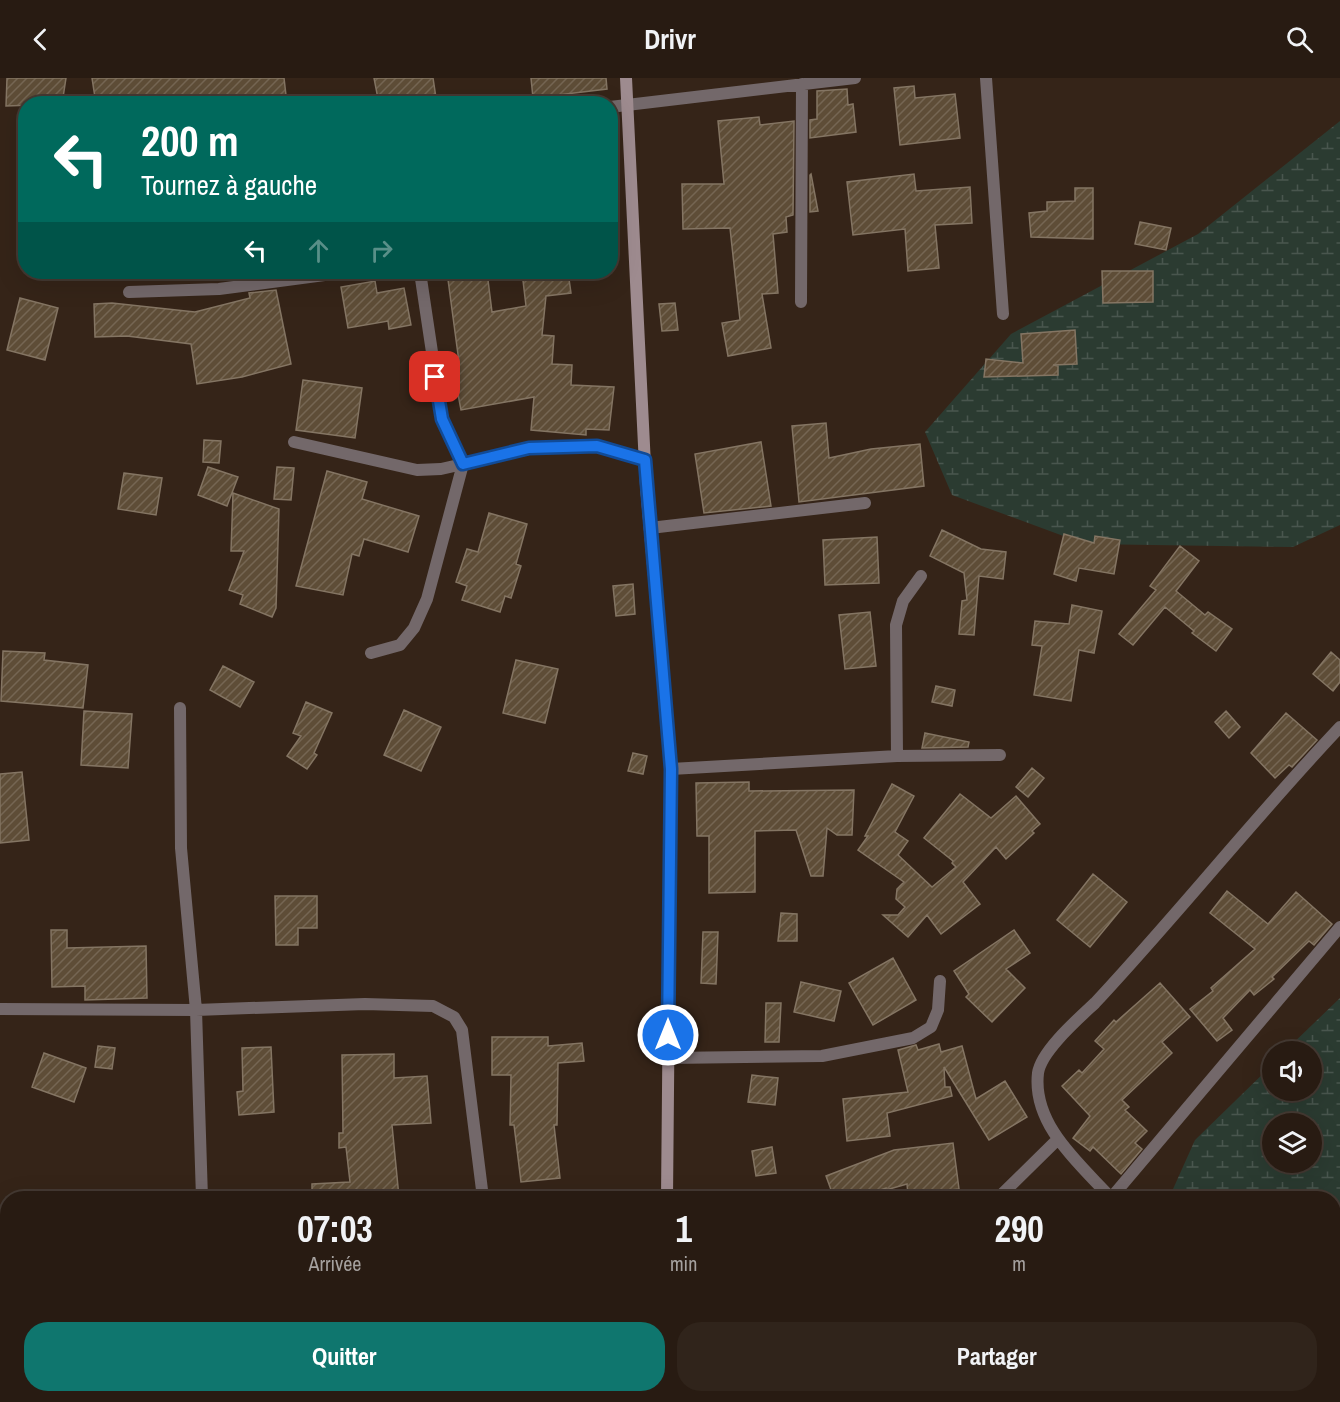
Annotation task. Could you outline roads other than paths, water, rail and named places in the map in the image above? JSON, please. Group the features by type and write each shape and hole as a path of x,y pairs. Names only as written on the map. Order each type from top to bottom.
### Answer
{"street":[{"path":"626,78 645,460 671,769 667,1191"},
{"path":"618,106 855,78"},
{"path":"986,78 1003,314"},
{"path":"801,302 802,84"},
{"path":"129,292 219,289 294,279"},
{"path":"370,653 400,645 414,628 427,599 463,464 442,419 421,279"},
{"path":"294,442 417,470 441,469 529,448 597,446 645,460"},
{"path":"650,528 865,503"},
{"path":"897,756 896,626 903,601 921,576"},
{"path":"180,708 181,848 196,1010 202,1191"},
{"path":"1105,1191 1058,1140 1044,1114 1039,1093 1038,1071 1048,1051 1136,958 1340,727"},
{"path":"671,769 897,756 1000,755"},
{"path":"1117,1191 1297,982 1340,927"},
{"path":"668,1058 822,1056 913,1038 931,1027 938,1010 940,981"},
{"path":"0,1009 196,1010 365,1004 433,1006 454,1017 462,1030 482,1191"},
{"path":"1005,1191 1058,1140"}]}
